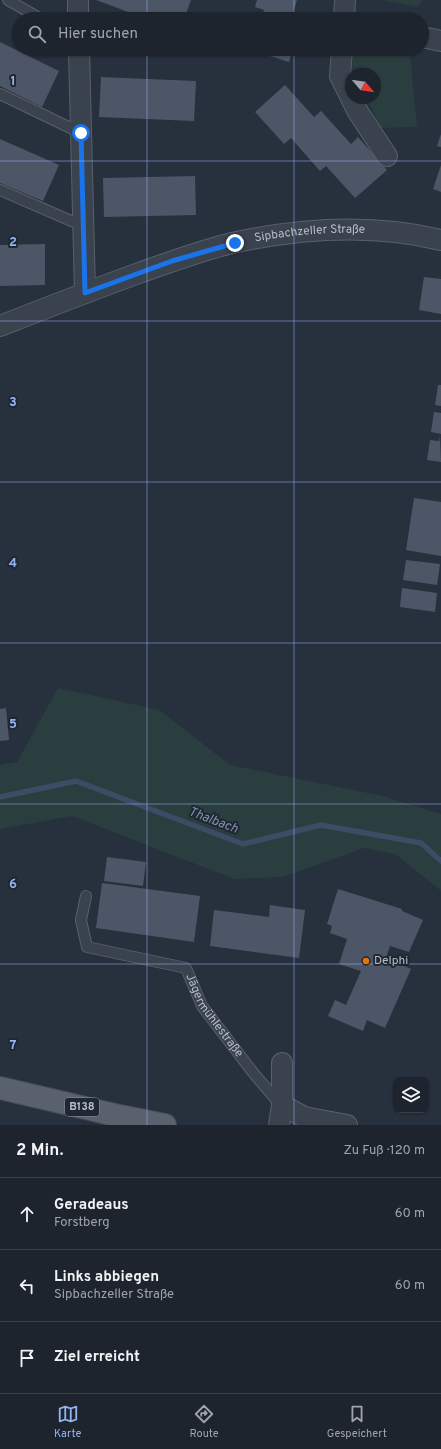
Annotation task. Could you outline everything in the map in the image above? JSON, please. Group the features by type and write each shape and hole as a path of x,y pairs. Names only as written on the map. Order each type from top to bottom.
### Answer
{"main road":[{"name":"B138","path":"0,1088 114,1115 165,1125"}],"street":[{"path":"78,0 78,12"},
{"path":"429,38 441,41"},
{"path":"79,56 85,293"},
{"path":"341,56 340,76 345,86"},
{"path":"354,104 387,156"},
{"name":"Sipbachzeller Straße","path":"0,326 172,261 235,243 283,234 330,230 386,231 441,240"},
{"path":"279,1125 282,1105 282,1063"},
{"name":"Jägermühlestraße","path":"282,1105 304,1118 348,1125"}],"lane":[{"path":"8,0 29,12"},
{"path":"0,94 81,133"},
{"path":"0,190 83,226"},
{"name":"Jägermühlestraße","path":"86,896 81,920 87,947 186,968 202,1006 255,1075 282,1105"}],"shaded area":[{"path":"382,0 422,0 418,7"},
{"path":"353,56 410,56 417,127 381,128 369,104 381,104 381,68 352,68"},
{"path":"58,688 160,710 230,765 383,796 441,814 441,891 395,854 364,848 283,877 234,879 72,816 0,829 0,765 17,762"}],"building":[{"path":"96,0 191,0 187,12 128,12"},
{"path":"257,0 297,0 293,12 263,12 264,10 255,7"},
{"path":"0,42 12,48 12,56 28,56 59,71 42,107 0,86"},
{"path":"270,56 291,56 289,62"},
{"path":"101,77 196,81 194,121 99,117"},
{"path":"285,85 314,117 321,111 351,144 358,137 387,170 355,198 326,166 320,171 291,138 284,144 255,112"},
{"path":"441,134 441,147 437,146"},
{"path":"0,139 59,165 43,201 0,183"},
{"path":"441,165 441,192 433,189"},
{"path":"195,176 196,215 104,217 103,178"},
{"path":"45,244 45,285 0,286 0,245"},
{"path":"424,277 441,279 441,314 419,310"},
{"path":"438,385 441,385 441,406 435,405"},
{"path":"434,412 441,413 441,434 431,432"},
{"path":"440,436 441,462 427,460 430,440 439,441"},
{"path":"414,498 441,502 441,556 406,550"},
{"path":"406,560 440,564 437,585 403,580"},
{"path":"402,588 437,593 435,612 400,607"},
{"path":"6,708 9,740 0,741 0,709"},
{"path":"107,857 146,862 143,886 104,881"},
{"path":"102,883 200,896 194,942 96,928"},
{"name":"Delphi","path":"338,889 402,909 402,911 423,920 409,952 390,946 386,958 411,969 385,1028 367,1020 363,1031 328,1016 335,1000 346,1005 361,971 339,964 347,939 330,933 332,926 327,924"},
{"path":"270,905 305,910 299,958 210,946 214,910 269,917"}],"waterway":[{"name":"Thalbach","path":"0,797 76,781 243,844 321,825 421,843 441,861"}],"place":[{"name":"Delphi","path":"366,961"}],"route":[{"path":"81,133 85,293 172,261 235,243"}]}
